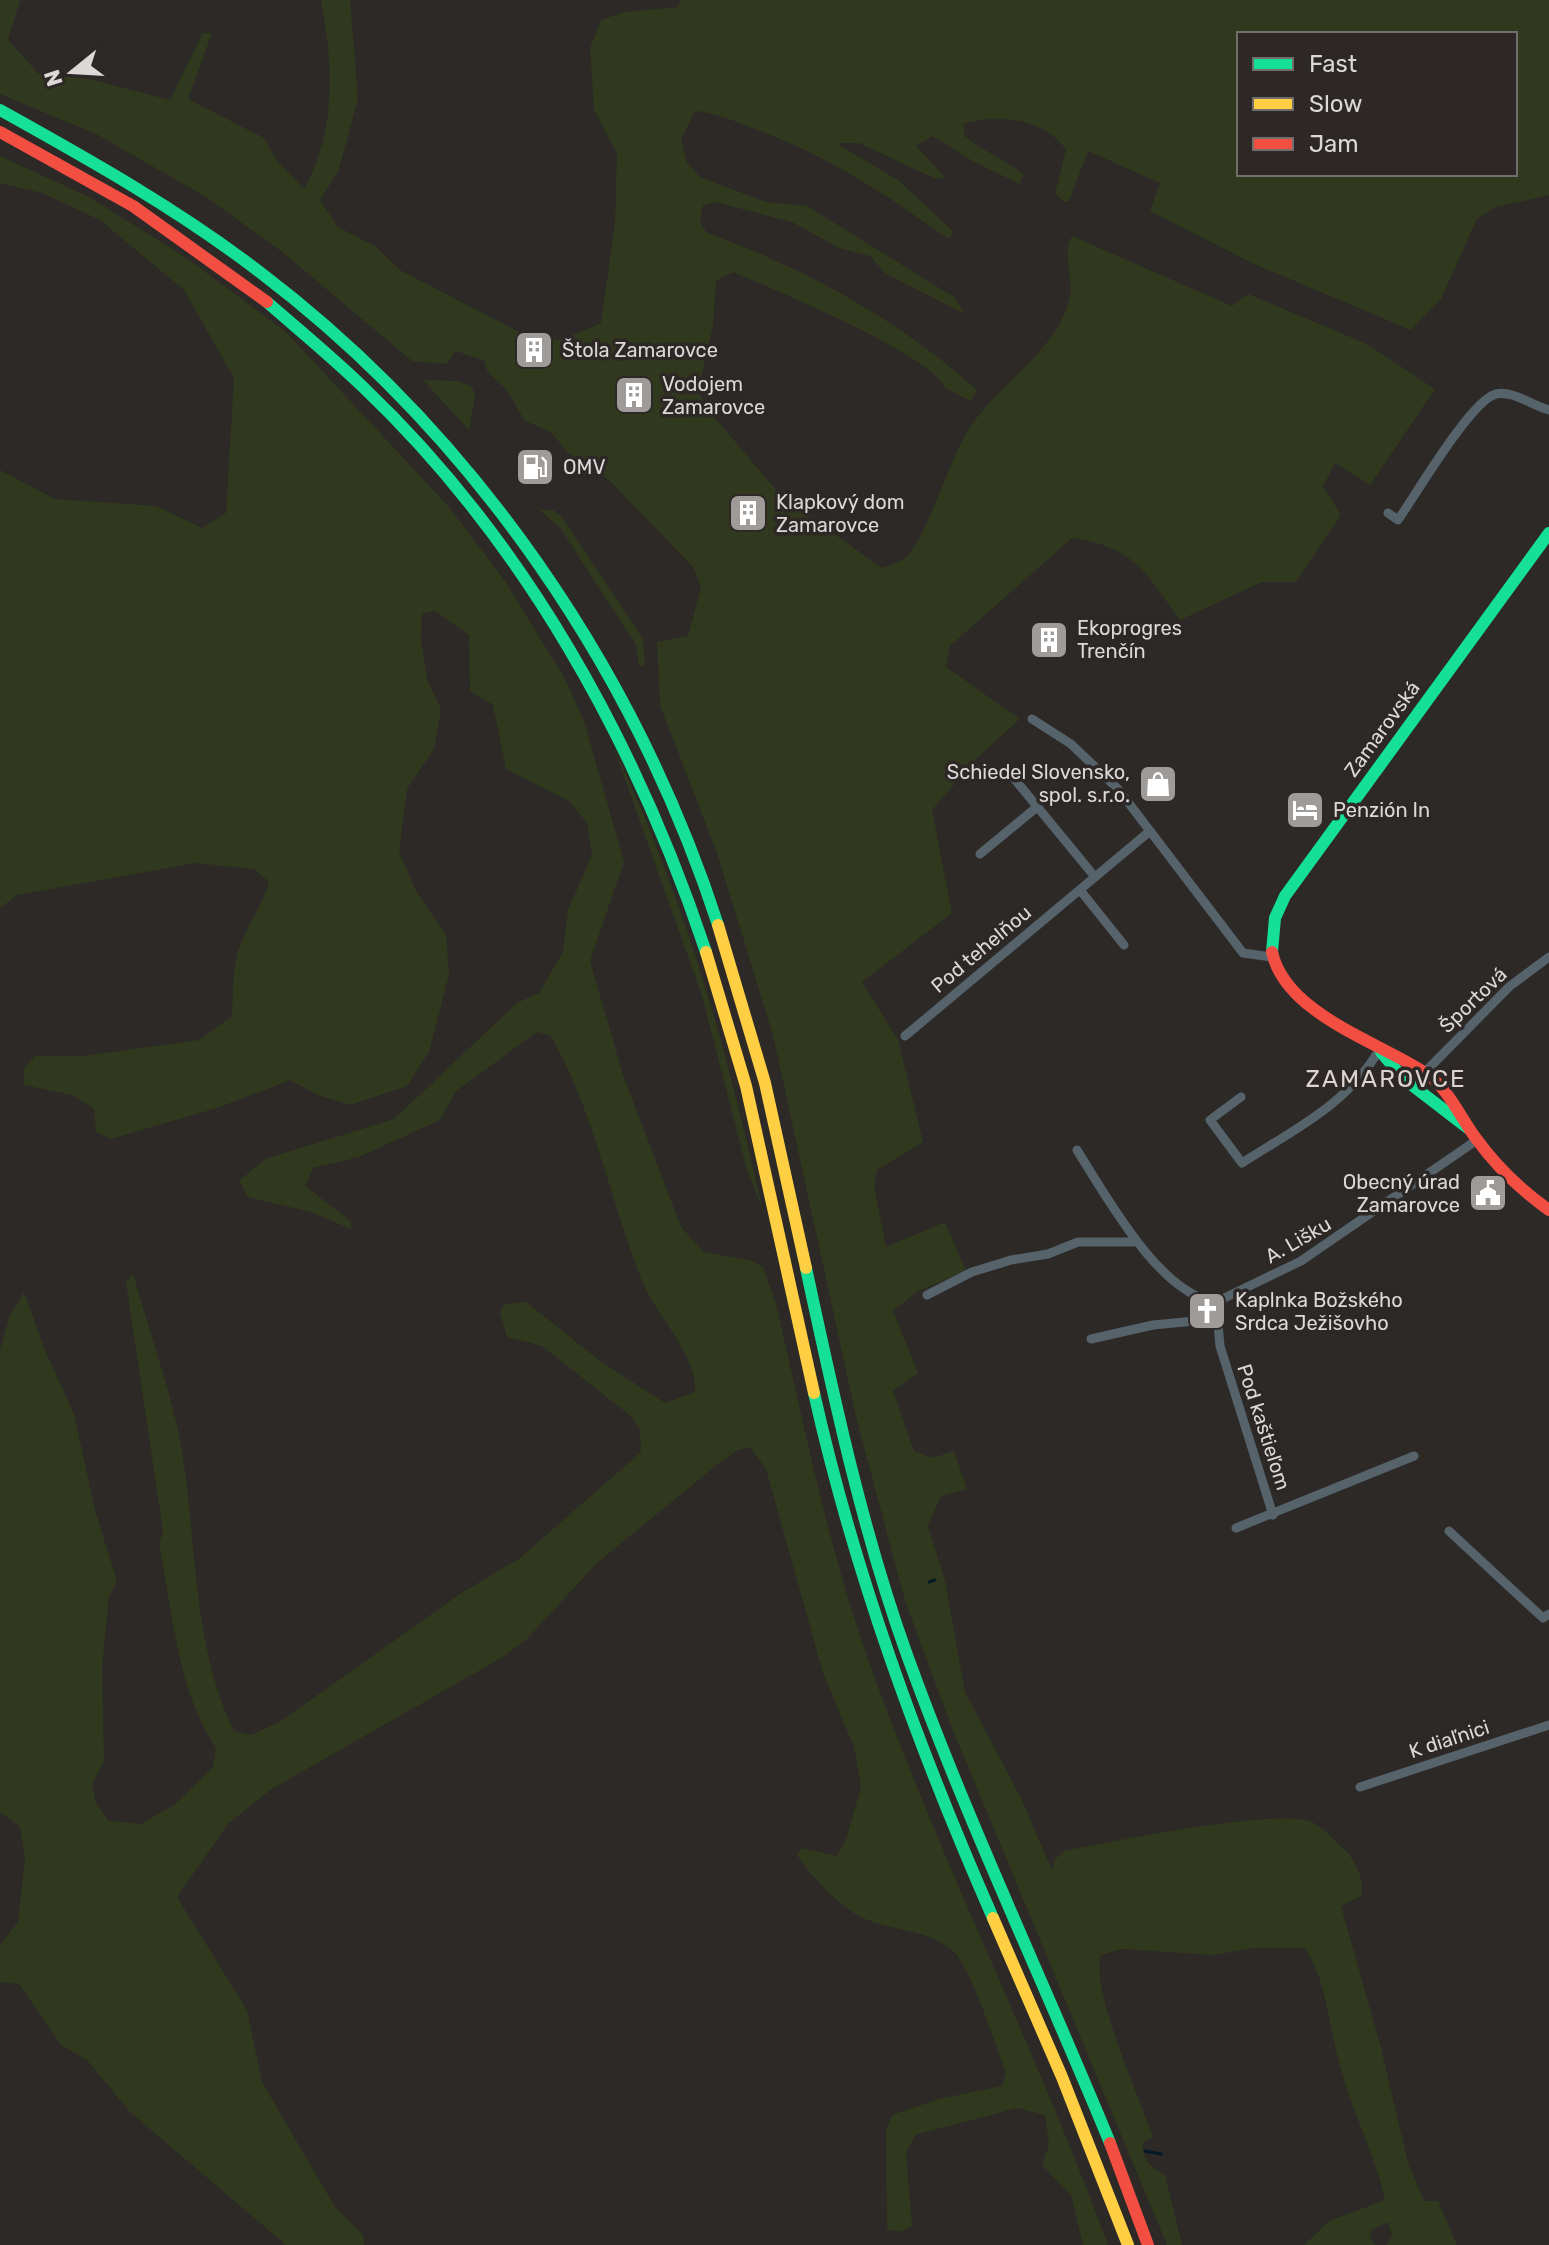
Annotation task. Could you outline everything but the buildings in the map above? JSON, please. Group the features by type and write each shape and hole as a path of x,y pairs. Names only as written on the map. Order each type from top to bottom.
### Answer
{"main road":[{"path":"0,110 106,165 198,225 276,283 362,357 453,453 513,527 587,636 618,691 683,823 728,948 786,1172 848,1461 912,1670 957,1788 1092,2099 1148,2245"},
{"path":"0,132 64,163 179,234 248,284 350,372 438,464 480,515 539,597 601,698 651,798 691,898 714,967 754,1118 832,1468 860,1574 895,1678 1128,2245"},
{"name":"Zamarovská","path":"1272,957 1271,927 1285,896 1549,533"},
{"path":"1272,957 1280,977 1297,995 1379,1050 1404,1079 1474,1136 1508,1174 1549,1210"},
{"path":"1379,1050 1403,1058 1425,1072 1449,1095 1474,1136"}],"street":[{"path":"1388,513 1398,520 1475,408 1496,394 1510,395 1549,410"},
{"path":"1032,719 1071,744 1096,767 1150,831 1243,953 1272,957"},
{"path":"1012,776 1095,877"},
{"path":"980,854 1037,807"},
{"name":"Pod tehelňou","path":"905,1036 1150,831"},
{"path":"1080,890 1124,945"},
{"name":"Športová","path":"1425,1072 1510,986 1549,957"},
{"path":"1241,1097 1210,1120 1242,1163 1343,1098 1365,1074 1379,1050"},
{"name":"A. Lišku","path":"1216,1302 1301,1261 1474,1136"},
{"path":"1077,1150 1135,1242 1190,1295 1216,1302"},
{"path":"927,1295 972,1272 1011,1260 1048,1254 1078,1242 1135,1242"},
{"name":"Pod kaštieľom","path":"1216,1302 1220,1346 1273,1515"},
{"path":"1091,1339 1153,1325 1216,1319"},
{"path":"1236,1528 1414,1456"},
{"path":"1449,1531 1543,1618 1549,1614"},
{"name":"K diaľnici","path":"1360,1787 1549,1725"}],"green space":[{"path":"0,0 20,0 8,40 39,74 89,79 170,100 203,33 212,33 188,99 264,138 277,161 304,189 315,167 327,120 330,72 321,0 350,0 358,99 338,172 320,200 338,227 375,246 400,270 525,335 561,340 601,323 615,223 617,153 594,110 590,48 601,20 624,12 677,7 681,0 1549,0 1549,195 1496,207 1477,219 1441,299 1411,330 1256,265 1150,211 1160,183 1088,151 1069,201 1064,202 1055,193 1066,150 1046,131 1019,121 990,119 963,124 965,136 1023,174 1020,184 974,162 933,136 916,146 945,177 936,179 859,143 836,143 898,180 954,232 948,239 834,165 736,122 695,111 681,140 687,163 700,177 766,202 807,206 954,297 965,314 886,274 870,256 839,248 792,222 715,202 703,205 700,222 707,233 780,263 850,298 916,341 977,390 971,401 945,388 934,374 883,341 733,272 716,281 713,325 698,391 705,406 781,496 882,568 902,560 912,550 966,434 992,400 1037,355 1061,321 1071,293 1067,252 1072,236 1232,306 1248,294 1367,344 1435,389 1370,485 1335,463 1323,486 1341,515 1296,582 1262,582 1180,620 1137,565 1111,548 1072,538 950,646 946,667 1020,719 977,758 932,810 952,913 862,982 898,1040 923,1142 877,1170 874,1185 886,1247 945,1222 966,1271 918,1291 893,1311 918,1373 893,1391 914,1451 933,1458 954,1451 967,1489 941,1496 928,1526 945,1581 965,1692 1021,1798 1052,1870 1055,1859 1064,1851 1153,1834 1268,1819 1296,1819 1314,1823 1347,1852 1358,1870 1362,1890 1361,1896 1341,1906 1381,2048 1408,2163 1424,2201 1438,2201 1457,2245 1386,2245 1392,2235 1388,2222 1371,2230 1369,2236 1376,2245 1304,2245 1329,2221 1385,2200 1345,2083 1318,1975 1305,1948 1254,1948 1214,1955 1122,1949 1101,1955 1103,1992 1109,2018 1153,2137 1143,2142 1145,2158 1165,2175 1182,2245 1167,2245 952,1728 905,1601 857,1421 773,1035 717,853 660,705 657,642 688,636 701,588 694,568 610,481 567,452 551,432 525,421 506,389 487,371 485,361 456,351 446,364 412,361 281,251 206,197 96,134 0,94"},
{"path":"0,156 89,197 188,259 286,332 448,506 505,581 564,677 584,721 624,862 590,961 623,1075 681,1227 704,1252 750,1260 763,1267 776,1304 831,1536 857,1628 929,1817 1051,2101 1108,2245 1083,2245 1071,2195 1042,2165 1049,2145 1045,2115 1017,2108 915,2135 906,2153 912,2226 900,2232 887,2229 886,2130 892,2115 939,2099 1002,2086 1006,2073 974,1988 951,1949 931,1938 854,1913 827,1890 797,1855 801,1848 837,1856 846,1839 861,1787 854,1747 823,1673 766,1469 750,1447 736,1451 718,1464 597,1563 527,1639 503,1657 270,1790 228,1824 177,1897 247,2010 262,2082 335,2207 363,2235 364,2245 286,2245 130,2112 87,2060 61,2045 19,1984 0,1982 0,1945 18,1922 25,1858 20,1827 0,1812 0,1350 10,1315 24,1292 45,1350 74,1414 95,1510 117,1581 109,1597 102,1667 104,1761 92,1784 96,1804 109,1821 141,1824 174,1805 213,1767 216,1748 203,1725 185,1676 159,1545 163,1531 126,1282 133,1274 178,1429 198,1593 210,1663 234,1731 251,1735 281,1721 460,1594 520,1558 641,1452 640,1430 632,1417 542,1346 507,1337 500,1312 504,1304 526,1302 600,1361 665,1403 695,1392 690,1364 643,1283 579,1095 550,1035 537,1032 456,1091 440,1120 359,1157 313,1168 305,1186 351,1221 351,1229 311,1212 248,1197 239,1181 265,1159 394,1119 517,1003 539,993 563,952 568,910 592,855 587,823 569,801 506,769 493,705 470,691 469,635 435,611 422,614 421,639 427,679 441,709 434,749 407,789 399,852 416,891 446,935 449,975 429,1052 407,1086 350,1105 318,1095 290,1080 220,1107 111,1139 96,1132 94,1109 72,1095 24,1085 24,1068 35,1056 83,1056 199,1040 232,1016 238,952 269,882 254,869 196,863 17,895 0,908 0,470 55,499 156,506 202,528 226,513 234,378 184,290 100,220 42,193 0,183"},
{"path":"423,380 458,381 472,387 475,396 469,430"},
{"path":"540,510 553,510 562,517 643,639 645,664 639,667 636,645 561,529"},
{"path":"614,748 683,917 734,1089 762,1208 747,1170 702,996"}],"waterway":[{"path":"929,1582 935,1580"},
{"path":"1145,2151 1161,2154"}],"traffic: fast":[{"path":"0,110 134,187 261,273 339,337 411,408 478,484 539,564 593,650 642,738 683,830 718,925"},
{"path":"267,302 351,376 421,447 475,510 524,578 569,648 646,797 706,952"},
{"path":"1272,952 1275,918 1285,896 1549,533"},
{"path":"1381,1052 1404,1079 1469,1129"},
{"path":"806,1268 863,1512 907,1655 980,1839 1110,2143"},
{"path":"814,1393 849,1528 891,1660 939,1789 993,1918"}],"traffic: slow":[{"path":"718,925 765,1083 806,1268"},
{"path":"706,952 746,1086 814,1393"},
{"path":"993,1918 1062,2077 1128,2245"}],"traffic: jam":[{"path":"0,132 133,206 267,302"},
{"path":"1272,952 1281,974 1315,1010 1435,1080 1491,1157 1549,1210"},
{"path":"1110,2143 1148,2245"}],"place":[{"name":"Štola Zamarovce","path":"534,350"},
{"name":"Vodojem Zamarovce","path":"634,395"},
{"name":"OMV","path":"535,467"},
{"name":"Klapkový dom Zamarovce","path":"748,513"},
{"name":"Ekoprogres Trenčín","path":"1049,640"},
{"name":"Schiedel Slovensko, spol. s.r.o.","path":"1158,784"},
{"name":"Penzión In","path":"1305,810"},
{"name":"Obecný úrad Zamarovce","path":"1488,1193"},
{"name":"Kaplnka Božského Srdca Ježišovho","path":"1207,1311"}],"district":[{"name":"ZAMAROVCE","path":"1386,1079"}]}
